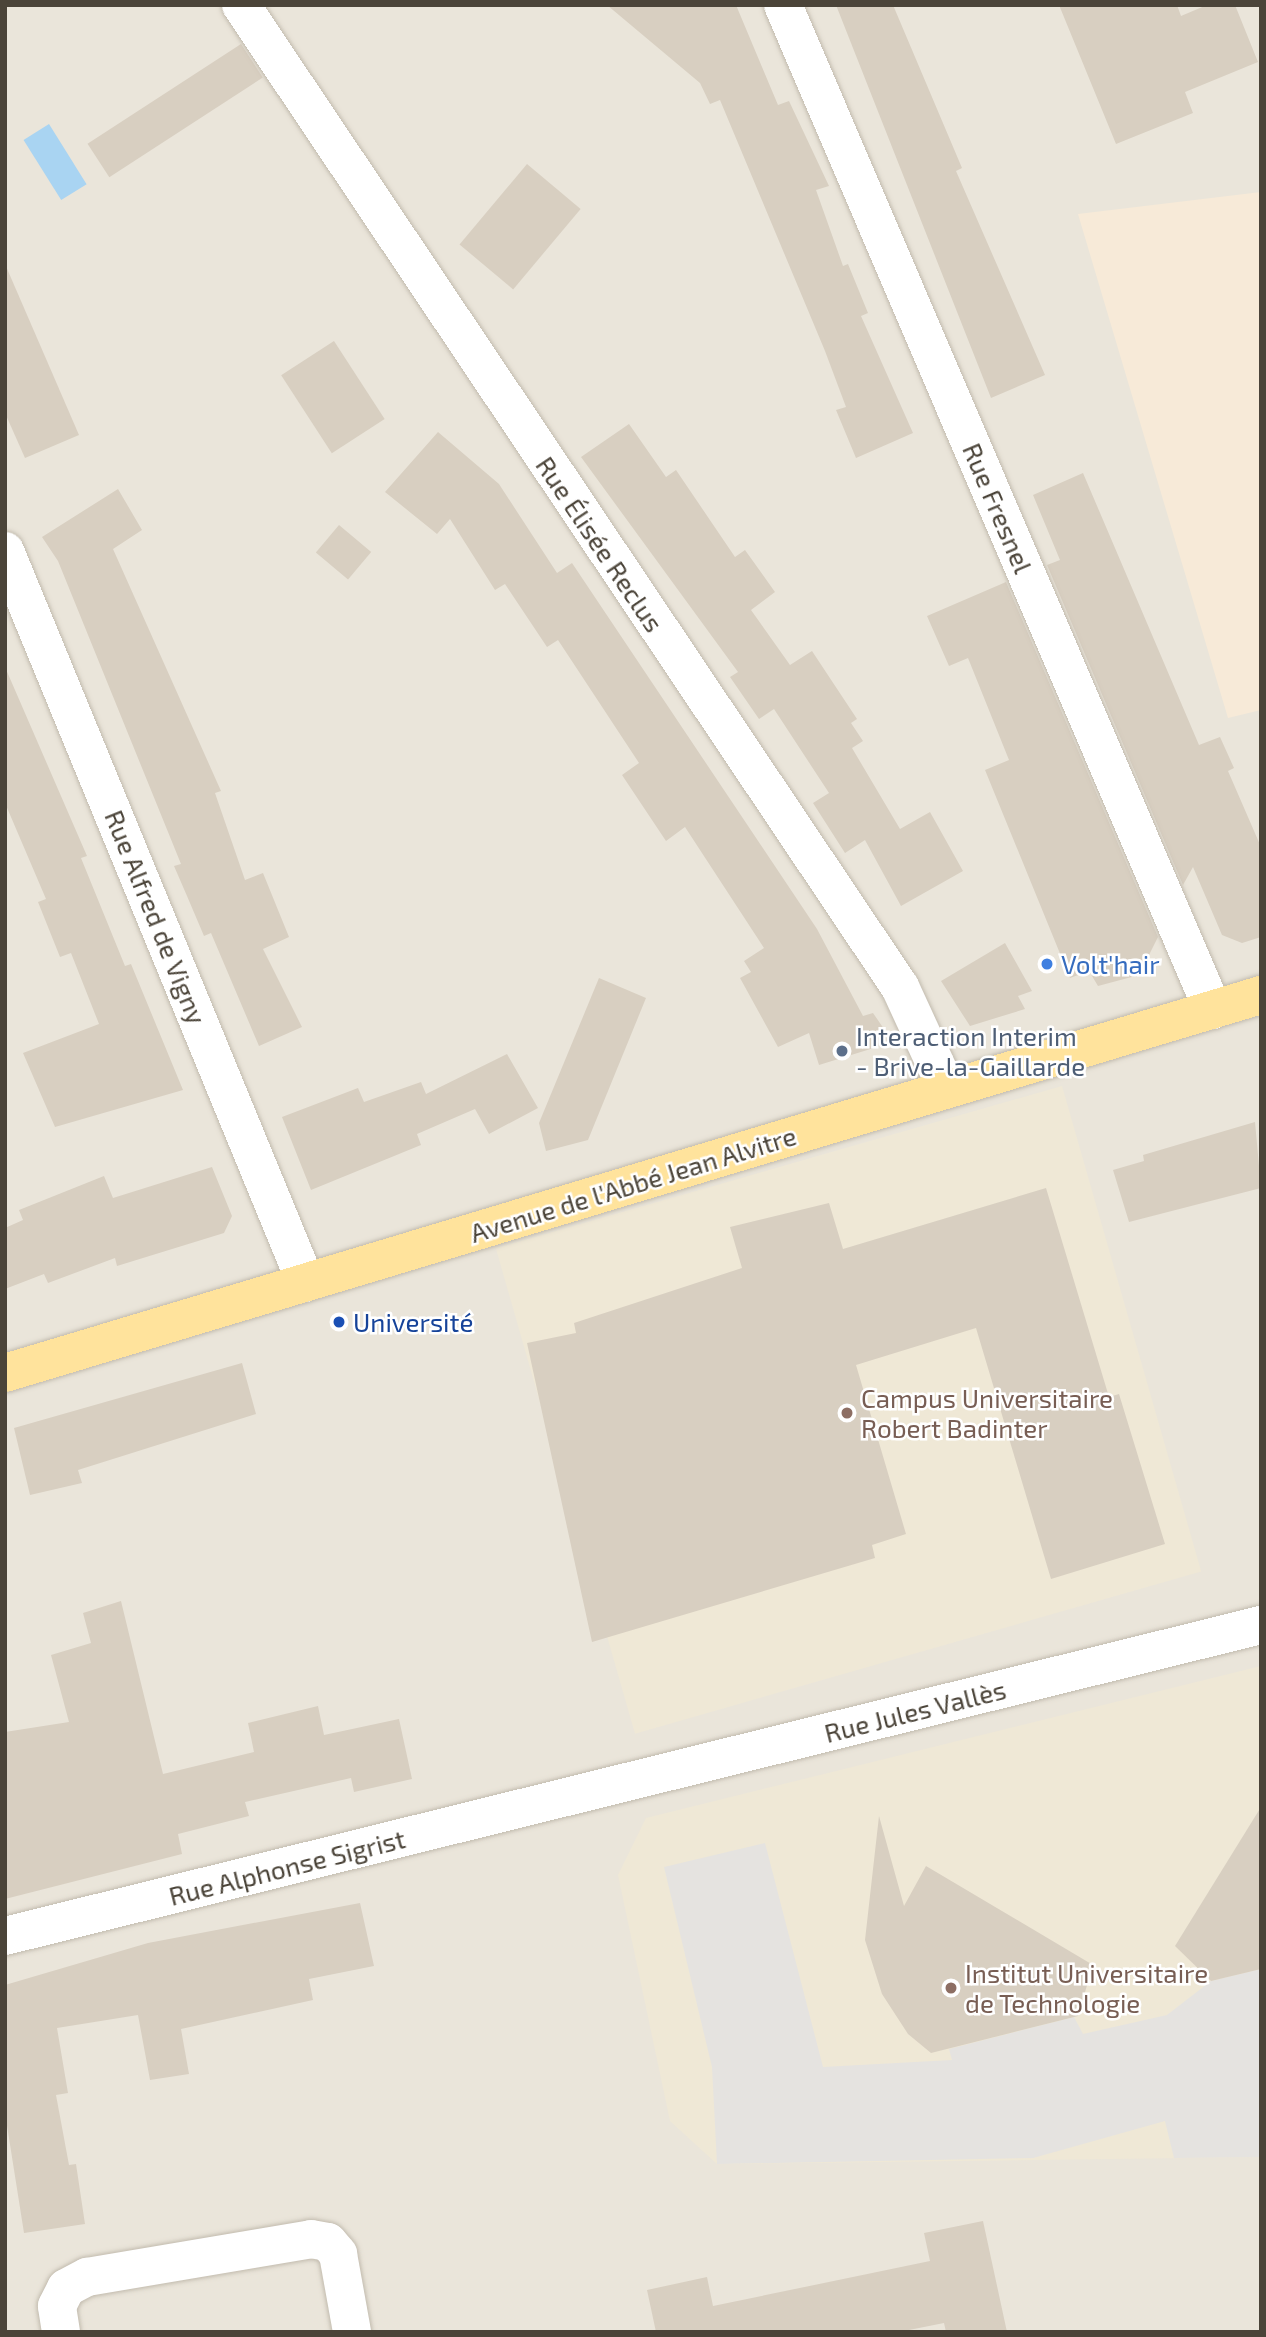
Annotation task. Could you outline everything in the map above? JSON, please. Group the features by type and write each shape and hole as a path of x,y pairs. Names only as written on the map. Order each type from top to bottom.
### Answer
{"main road":[{"name":"Avenue de l'Abbé Jean Alvitre","path":"5,1373 1261,995"}],"street":[{"name":"Rue Élisée Reclus","path":"241,5 900,987 947,1090"},
{"name":"Rue Fresnel","path":"783,5 1213,1010"},
{"name":"Rue Alfred de Vigny","path":"5,551 306,1283"},
{"name":"Rue Jules Vallès","path":"569,1798 1261,1625"},
{"name":"Rue Alphonse Sigrist","path":"5,1936 569,1798"},
{"path":"61,2332 57,2306 65,2288 87,2277 311,2239 328,2242 338,2255 352,2332"}],"shaded area":[{"path":"5,5 1261,5 1261,2332 5,2332"},
{"path":"1261,192 1261,710 1228,718 1078,214"},
{"name":"Campus Universitaire Robert Badinter","path":"1062,1086 1201,1571 635,1734 496,1248"},
{"name":"Institut Universitaire de Technologie","path":"1261,1666 1261,2157 717,2164 670,2121 618,1875 646,1818"},
{"path":"765,1843 823,2067 952,2060 949,2049 1074,2017 1083,2034 1167,2015 1211,1981 1261,1969 1261,2157 1174,2158 1165,2121 1033,2158 717,2164 712,2067 664,1867"}],"water":[{"path":"49,124 87,184 61,200 24,140"}],"building":[{"path":"607,5 736,5 778,105 789,101 829,186 816,190 843,266 848,264 868,313 861,316 913,433 856,458 836,410 846,407 825,351 720,100 710,104 700,83"},
{"path":"836,5 893,5 962,168 956,171 1045,375 991,398"},
{"path":"1059,5 1177,5 1181,16 1207,5 1235,5 1258,62 1185,92 1193,113 1116,144"},
{"path":"241,44 263,78 109,177 88,144"},
{"path":"527,164 581,209 513,289 460,244"},
{"path":"5,264 79,435 25,458 5,413"},
{"path":"334,341 385,419 332,453 281,375"},
{"path":"629,424 666,477 676,470 735,557 745,550 775,592 751,610 790,665 812,651 857,719 851,723 863,741 852,748 900,829 930,812 963,871 901,906 865,840 845,853 813,803 829,793 774,709 759,719 730,677 738,672 581,457"},
{"path":"438,432 499,484 557,573 572,563 817,929 863,1016 873,1013 893,1042 819,1065 809,1033 778,1047 740,978 751,972 744,961 764,948 685,827 666,841 622,775 639,763 558,640 547,647 505,584 495,590 450,519 437,534 385,492"},
{"path":"1083,473 1199,745 1220,737 1234,768 1228,771 1261,847 1261,937 1242,943 1222,935 1193,867 1183,885 1047,565 1060,560 1033,495"},
{"path":"118,489 142,530 113,549 221,791 215,793 245,880 263,873 289,937 263,949 302,1027 259,1046 211,933 204,936 174,866 181,864 58,561 42,537"},
{"path":"339,525 371,552 348,580 316,553"},
{"path":"1006,582 1158,937 1139,975 1098,986 1089,971 1070,978 985,770 1009,760 968,658 949,666 927,616"},
{"path":"5,667 87,856 81,858 125,966 131,964 183,1090 55,1127 23,1053 99,1024 71,953 60,957 38,902 46,899 5,803"},
{"path":"1005,943 1032,991 1018,996 1025,1009 970,1026 941,981"},
{"path":"599,978 646,998 588,1140 546,1151 539,1123"},
{"path":"507,1054 538,1108 489,1134 475,1109 417,1134 421,1145 311,1190 282,1117 358,1088 364,1102 421,1082 426,1094"},
{"path":"1255,1122 1261,1188 1129,1222 1113,1170 1144,1161 1143,1155"},
{"path":"212,1167 232,1216 224,1233 117,1266 115,1258 48,1283 44,1274 5,1289 5,1228 23,1220 19,1210 104,1176 113,1198"},
{"path":"1046,1188 1109,1397 1119,1394 1165,1544 1051,1579 976,1328 856,1365 906,1534 872,1545 875,1558 592,1642 527,1343 576,1333 574,1323 742,1268 730,1227 829,1203 843,1249"},
{"path":"242,1363 256,1414 78,1470 82,1483 30,1495 14,1428"},
{"path":"121,1601 163,1774 254,1752 248,1723 318,1706 324,1735 399,1719 412,1779 354,1792 351,1778 245,1802 249,1816 178,1834 182,1854 5,1899 5,1732 69,1722 51,1655 91,1643 83,1613"},
{"path":"1261,1807 1261,1969 1211,1981 1175,1946"},
{"path":"879,1816 904,1906 926,1866 1093,1965 1078,2016 931,2053 908,2034 882,1994 865,1940"},
{"path":"360,1903 374,1966 309,1979 313,2000 181,2029 189,2074 150,2080 138,2015 57,2028 68,2093 56,2095 69,2165 76,2164 85,2224 24,2233 5,2113 5,1985 148,1943"},
{"path":"983,2221 1007,2332 946,2332 944,2323 899,2332 656,2332 647,2290 707,2277 713,2306 930,2261 924,2233"}],"place":[{"name":"Volt'hair","path":"1047,964"},
{"name":"Interaction Interim - Brive-la-Gaillarde","path":"842,1051"},
{"name":"Université","path":"339,1322"},
{"name":"Campus Universitaire Robert Badinter","path":"847,1413"},
{"name":"Institut Universitaire de Technologie","path":"951,1988"}]}
